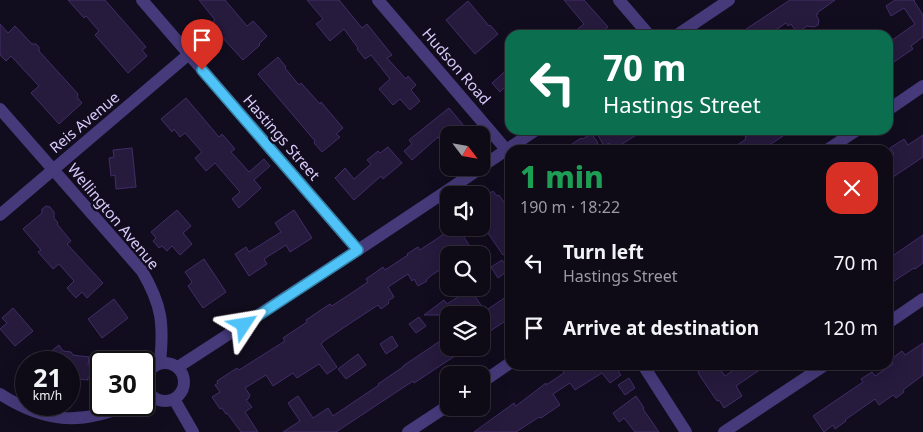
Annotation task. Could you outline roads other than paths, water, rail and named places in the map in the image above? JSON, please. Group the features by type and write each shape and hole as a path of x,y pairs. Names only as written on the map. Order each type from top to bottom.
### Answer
{"street":[{"name":"Hastings Street","path":"142,0 358,250"},
{"name":"Hudson Road","path":"378,0 505,147"},
{"path":"619,0 645,30"},
{"path":"684,30 729,0"},
{"name":"Reis Avenue","path":"0,215 189,54"},
{"path":"893,107 923,86"},
{"name":"Wellington Avenue","path":"0,109 142,271 152,287 162,324 160,363"},
{"path":"518,145 530,135"},
{"path":"834,145 850,135"},
{"path":"490,162 505,154"},
{"path":"178,367 468,176"},
{"path":"893,320 923,299"},
{"path":"155,366 167,362 173,364 182,372 184,378 183,390 179,396 168,401 155,398"},
{"path":"490,377 505,366"},
{"path":"647,370 686,432"},
{"path":"724,432 817,370"},
{"path":"0,394 36,413 56,418 97,416"},
{"path":"174,399 193,432"},
{"path":"408,432 440,410"}]}
